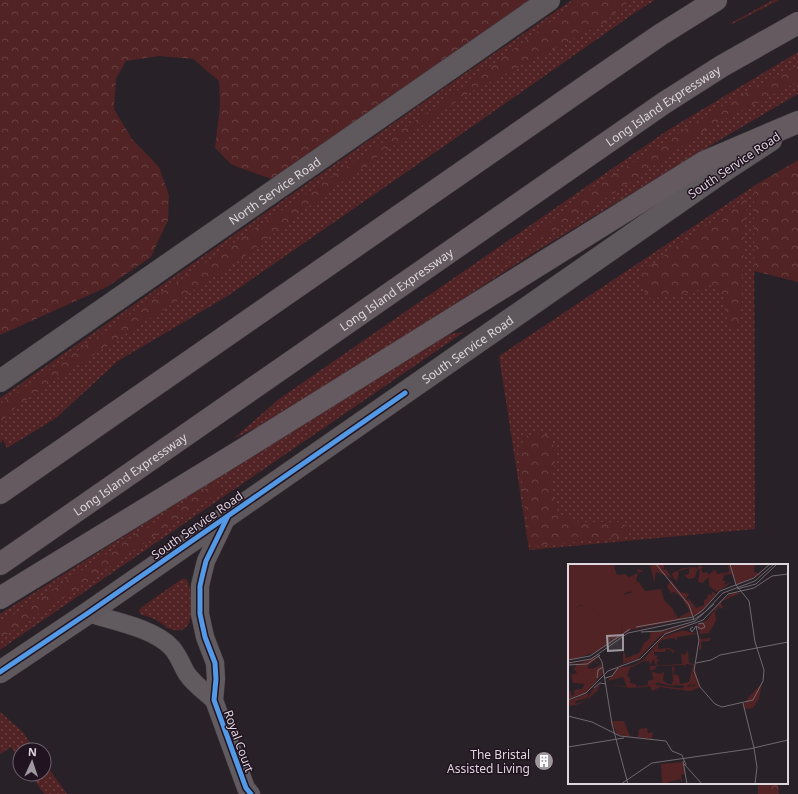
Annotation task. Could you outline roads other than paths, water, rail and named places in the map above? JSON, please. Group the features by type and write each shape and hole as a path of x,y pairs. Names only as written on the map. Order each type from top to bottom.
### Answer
{"highway":[{"path":"0,493 599,77 660,35 716,0"},
{"name":"Long Island Expressway","path":"0,564 664,103 722,66 798,23"},
{"path":"0,598 242,450 704,162 798,122"}],"main road":[{"name":"North Service Road","path":"0,381 550,0"},
{"name":"South Service Road","path":"0,672 88,613 725,170 798,122"}],"street":[{"path":"214,700 216,678 215,663 202,627 200,614 200,586 206,561 228,516"},
{"path":"88,613 143,630 163,640 179,657 187,674 214,700"},
{"name":"Royal Court","path":"214,700 248,792"}],"place":[{"name":"The Bristal Assisted Living","path":"544,761"}]}
